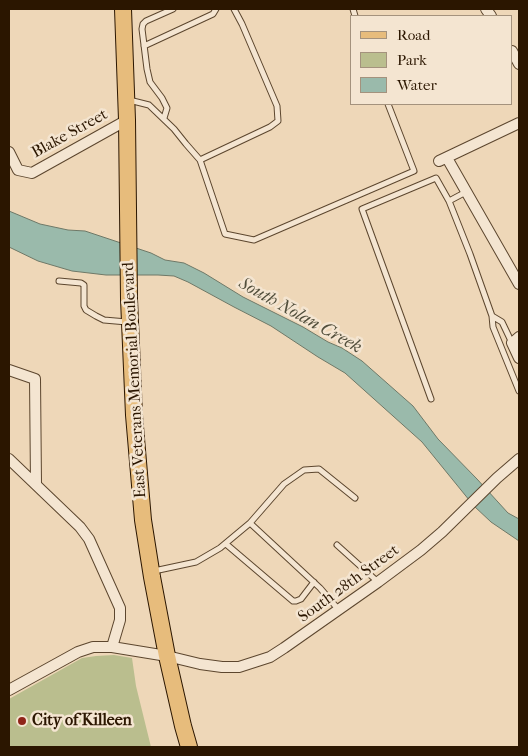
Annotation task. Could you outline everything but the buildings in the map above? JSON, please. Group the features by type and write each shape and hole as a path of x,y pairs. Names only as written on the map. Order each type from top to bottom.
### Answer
{"main road":[{"name":"East Veterans Memorial Boulevard","path":"123,9 127,120 129,299 134,415 143,520 167,656 189,747"}],"street":[{"path":"513,53 519,64"},
{"name":"Blake Street","path":"9,152 18,170 32,172 127,120"},
{"path":"519,123 443,160 467,192 519,284"},
{"path":"515,340 519,358"},
{"path":"9,370 35,379 36,484"},
{"path":"9,459 80,527 89,539 120,608 120,620 112,647"},
{"name":"South 28th Street","path":"9,690 78,652 93,647 112,647 222,667 239,667 270,657 339,610 433,540 519,459"},
{"path":"9,476 17,467"}],"lane":[{"path":"164,118 167,108 150,82 147,70 143,24 173,9"},
{"path":"144,46 214,14 216,9"},
{"path":"200,160 270,127 278,120 277,106 234,9"},
{"path":"126,99 150,105 164,118 200,160 225,234 254,240 414,171 388,105"},
{"path":"430,399 362,209 436,178 449,201 470,254 492,316 493,327 519,391"},
{"path":"449,201 467,192"},
{"path":"59,280 81,283 84,286 84,306 86,310 96,316 104,320 130,322"},
{"path":"492,316 502,322 515,340"},
{"path":"151,572 196,562 220,548 250,523 284,484 304,470 319,469 355,498"},
{"path":"250,523 314,582 339,610"},
{"path":"226,544 293,601 296,602 300,599 314,582"},
{"path":"337,545 378,582"}],"green space":[{"path":"114,655 132,658 136,686 151,747 9,747 9,699 82,658"}],"water":[{"path":"9,211 40,224 68,230 85,231 151,253 165,260 184,263 243,297 342,348 362,361 413,406 438,439 508,513 519,519 519,541 491,522 474,506 422,442 345,373 271,326 174,276 106,275 72,271 38,261 9,247"}],"place":[{"name":"City of Killeen","path":"22,721"}],"water label":[{"name":"South Nolan Creek","path":"300,316"}]}
